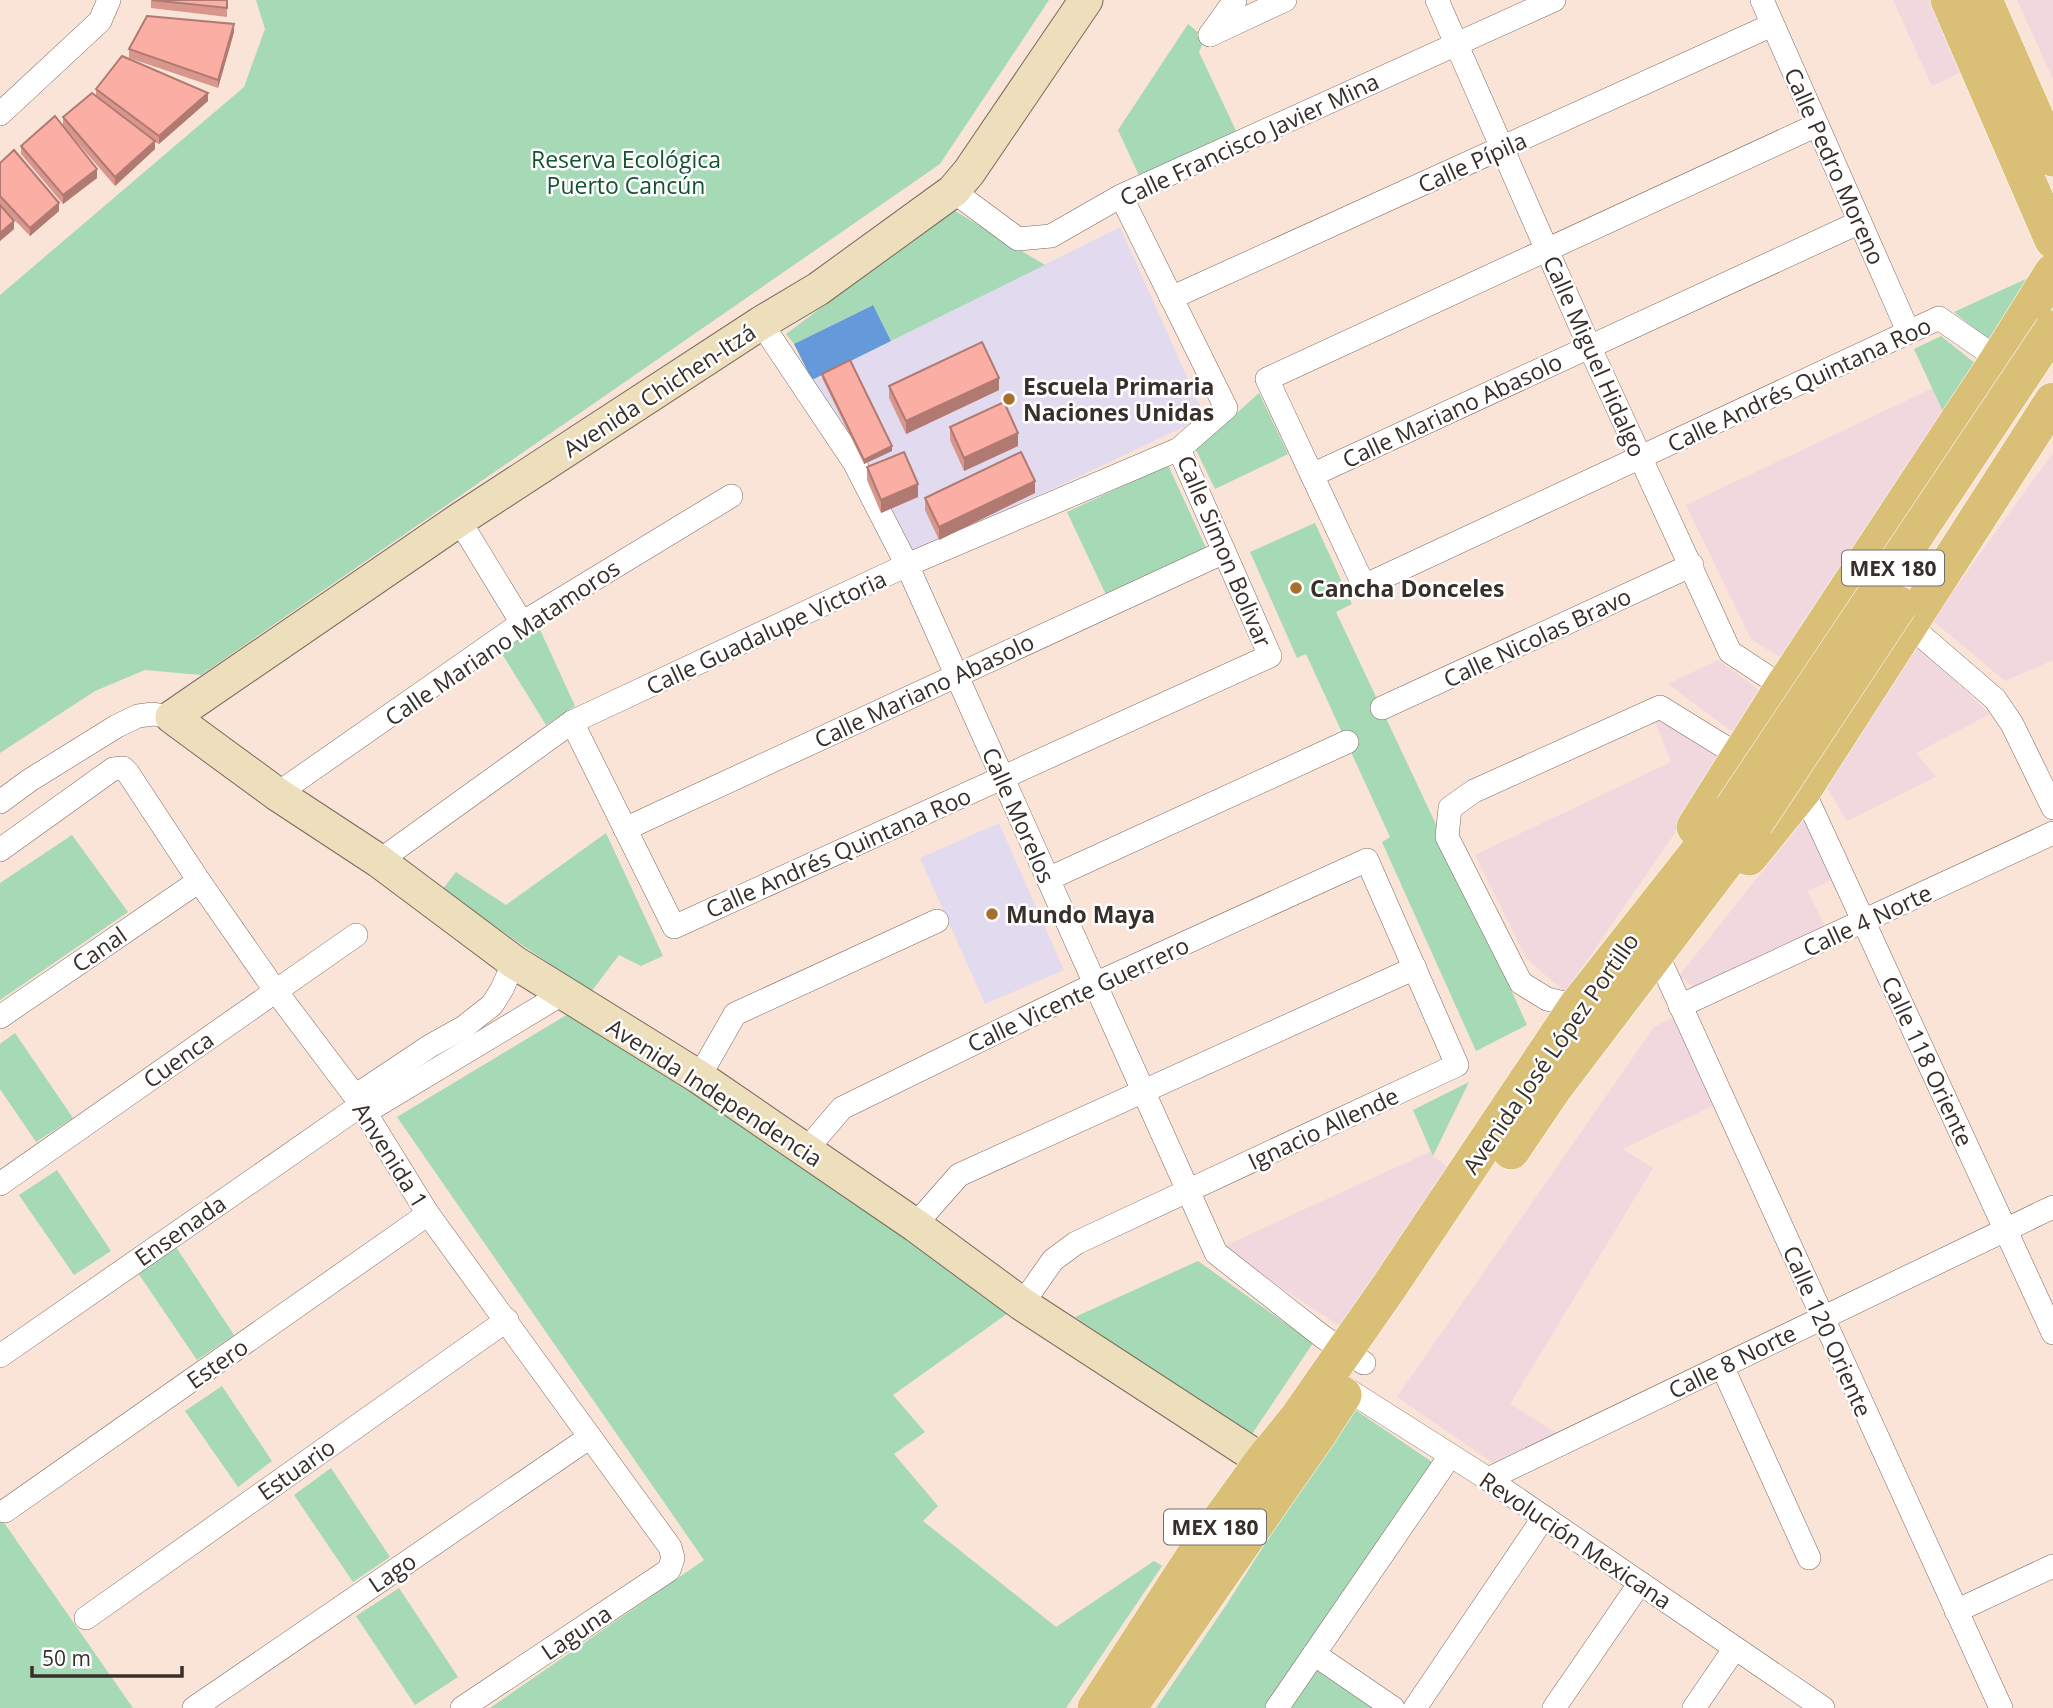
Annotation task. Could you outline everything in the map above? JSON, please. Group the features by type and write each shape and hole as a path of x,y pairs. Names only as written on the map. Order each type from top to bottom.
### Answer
{"main road":[{"path":"1949,0 2053,240"},
{"path":"1984,0 2053,158"},
{"path":"1642,947 1713,797 2053,272"},
{"name":"Avenida José López Portillo","path":"1744,816 2053,329"},
{"path":"1642,947 1757,848 1802,790 1909,625 2051,394 2046,379 2037,368 2024,361 1996,362"},
{"name":"Avenida José López Portillo","path":"1096,1708 1195,1555 1262,1461 1297,1419 1408,1303 1553,1089 1642,947 1744,816 2051,394"},
{"name":"Avenida José López Portillo","path":"1128,1708 1318,1434 1345,1369 1389,1287 1577,1006 1642,947"}],"street":[{"path":"0,114 100,21 109,0"},
{"name":"Avenida Chichen-Itzá","path":"172,718 459,520 761,323 818,289 953,191 969,172 1087,0"},
{"path":"1235,0 1210,35 1285,0"},
{"name":"Calle Miguel Hidalgo","path":"1437,0 1590,348 1730,652 1783,687"},
{"name":"Calle Francisco Javier Mina","path":"953,191 1018,239 1051,236 1121,197 1554,0"},
{"name":"Calle Pedro Moreno","path":"1762,0 1908,331"},
{"name":"Calle Pípila","path":"1171,298 1772,25"},
{"path":"1312,475 1267,379 1817,125"},
{"name":"Calle Simon Bolivar","path":"1121,197 1226,408 1179,449 1270,656"},
{"name":"Calle Mariano Abasolo","path":"1312,475 1860,222"},
{"name":"Calle Andrés Quintana Roo","path":"1312,475 1364,586 1940,318 1996,362"},
{"name":"Calle Morelos","path":"761,323 854,462 907,565 1216,1253 1345,1369"},
{"name":"Calle Guadalupe Victoria","path":"379,861 572,722 907,565 1179,449"},
{"name":"Calle Mariano Matamoros","path":"277,794 522,623 731,496"},
{"path":"459,520 522,623"},
{"name":"Calle Mariano Abasolo","path":"625,829 1224,552"},
{"name":"Calle Nicolas Bravo","path":"1382,708 1692,565"},
{"path":"1909,625 1995,699 2012,724 2053,808"},
{"name":"Calle Andrés Quintana Roo","path":"625,829 674,927 1270,656"},
{"path":"1577,1006 1547,999 1521,983 1447,837 1450,808 1474,791 1660,707 1741,757"},
{"path":"0,802 30,780 117,726 138,716 153,714 172,718"},
{"name":"Avenida Independencia","path":"172,718 277,794 379,861 514,962 699,1077 915,1225 1022,1304 1262,1461"},
{"path":"572,722 625,829"},
{"path":"1048,879 1347,742"},
{"name":"Anvenida 1","path":"0,850 113,769 123,768 128,773 275,990 360,1105 428,1214 670,1547"},
{"name":"Calle 118 Oriente","path":"1802,790 2053,1333"},
{"name":"Calle 4 Norte","path":"1680,1006 2053,833"},
{"name":"Calle Vicente Guerrero","path":"806,1150 842,1108 1095,984 1367,860 1415,968"},
{"name":"Canal","path":"0,1017 199,881"},
{"path":"699,1077 735,1014 937,921"},
{"name":"Cuenca","path":"0,1184 356,935"},
{"name":"Calle 120 Oriente","path":"1642,947 1680,1006 2001,1708"},
{"name":"Ensenada","path":"0,1356 360,1105 430,1046 464,1027 492,1005 514,962"},
{"path":"915,1225 959,1175 1415,968"},
{"name":"Ignacio Allende","path":"1022,1304 1053,1260 1076,1243 1457,1065 1415,968"},
{"name":"Ensenada","path":"360,1105 562,994"},
{"name":"Calle 8 Norte","path":"1488,1479 2053,1207"},
{"name":"Estero","path":"5,1511 428,1214"},
{"name":"Estuario","path":"86,1618 507,1321"},
{"path":"1722,1366 1809,1558"},
{"name":"Revolución Mexicana","path":"1345,1369 1450,1456 1488,1479 1823,1708"},
{"name":"Lago","path":"194,1708 590,1437"},
{"path":"1276,1708 1450,1456"},
{"path":"1415,1708 1544,1517"},
{"name":"Laguna","path":"462,1708 669,1570 673,1558 670,1547"},
{"path":"1956,1611 2053,1566"},
{"path":"1554,1708 1640,1583"},
{"path":"1694,1708 1735,1648"},
{"path":"1314,1654 1393,1708"}],"shaded area":[{"path":"1893,0 1934,0 1966,70 1932,86"},
{"path":"2017,0 2053,0 2053,79"},
{"name":"Escuela Primaria Naciones Unidas","path":"1120,227 1205,417 897,562 812,380"},
{"path":"1933,388 1946,418 1784,660 1751,639 1686,505"},
{"path":"2053,453 2053,660 2005,681 1932,620"},
{"path":"1916,645 1990,714 1916,753 1936,777 1847,821 1827,788"},
{"path":"1718,660 1765,694 1738,736 1668,684"},
{"path":"1662,718 1724,762 1565,992 1527,959 1475,855 1671,762 1655,721"},
{"path":"1805,818 1834,879 1808,891 1827,932 1700,992 1679,976"},
{"name":"Mundo Maya","path":"999,823 1064,970 985,1004 920,858"},
{"path":"1674,1017 1716,1104 1623,1149 1653,1168 1510,1404 1557,1433 1493,1463 1397,1397 1654,1027"},
{"path":"1432,1151 1433,1156 1449,1168 1343,1328 1220,1248"}],"green space":[{"name":"Reserva Ecológica Puerto Cancún","path":"256,0 1049,0 940,164 201,675 145,670 95,691 0,753 0,295 244,87 265,29"},
{"path":"1188,24 1205,38 1199,52 1238,135 1142,182 1118,130"},
{"path":"952,209 1045,265 891,341 872,305 794,344 786,334"},
{"path":"2039,273 1994,344 1954,312"},
{"path":"1941,336 1981,368 1946,418 1914,349"},
{"path":"1259,393 1288,454 1215,489 1196,450"},
{"path":"1168,465 1207,550 1107,597 1067,512"},
{"path":"1315,523 1352,604 1336,612 1527,1025 1476,1051 1382,842 1390,837 1306,654 1297,658 1250,552"},
{"path":"536,621 575,706 546,725 496,644"},
{"path":"606,833 663,956 641,966 619,955 591,992 442,890 456,872 506,905"},
{"path":"72,835 128,912 0,1000 0,883"},
{"path":"573,1011 1011,1311 893,1395 925,1432 894,1454 938,1506 923,1521 1056,1627 1154,1561 1162,1566 1066,1708 490,1708 704,1560 397,1117"},
{"path":"15,1033 73,1118 36,1142 0,1089 0,1044"},
{"path":"1469,1082 1433,1156 1413,1110"},
{"path":"57,1170 111,1251 74,1275 19,1195"},
{"path":"176,1247 234,1335 197,1360 138,1273"},
{"path":"1198,1261 1313,1343 1250,1437 1075,1317"},
{"path":"222,1386 272,1461 238,1487 185,1411"},
{"path":"1351,1407 1435,1464 1303,1656 1376,1708 1156,1708 1227,1604"},
{"path":"331,1468 390,1557 353,1582 294,1495"},
{"path":"0,1517 133,1708 0,1708"},
{"path":"399,1588 458,1677 415,1705 356,1616"}],"water":[{"path":"873,305 891,341 812,380 794,344"}],"building":[{"path":"152,0 227,0 227,8"},
{"path":"147,16 234,24 218,80 129,49"},
{"path":"122,56 208,93 159,136 96,89"},
{"path":"92,93 155,141 115,177 63,117"},
{"path":"55,116 97,169 63,195 21,146"},
{"path":"14,150 59,203 30,228 0,196 0,163"},
{"path":"0,205 14,221 0,233"},
{"path":"982,342 999,378 906,421 889,386"},
{"path":"850,360 892,446 864,460 822,374"},
{"path":"1004,402 1018,433 964,458 950,427"},
{"path":"904,452 918,484 881,500 867,467"},
{"path":"1021,452 1035,481 939,527 925,498"}],"place":[{"name":"Escuela Primaria Naciones Unidas","path":"1009,399"},
{"name":"Cancha Donceles","path":"1296,588"},
{"name":"Mundo Maya","path":"992,914"}]}
